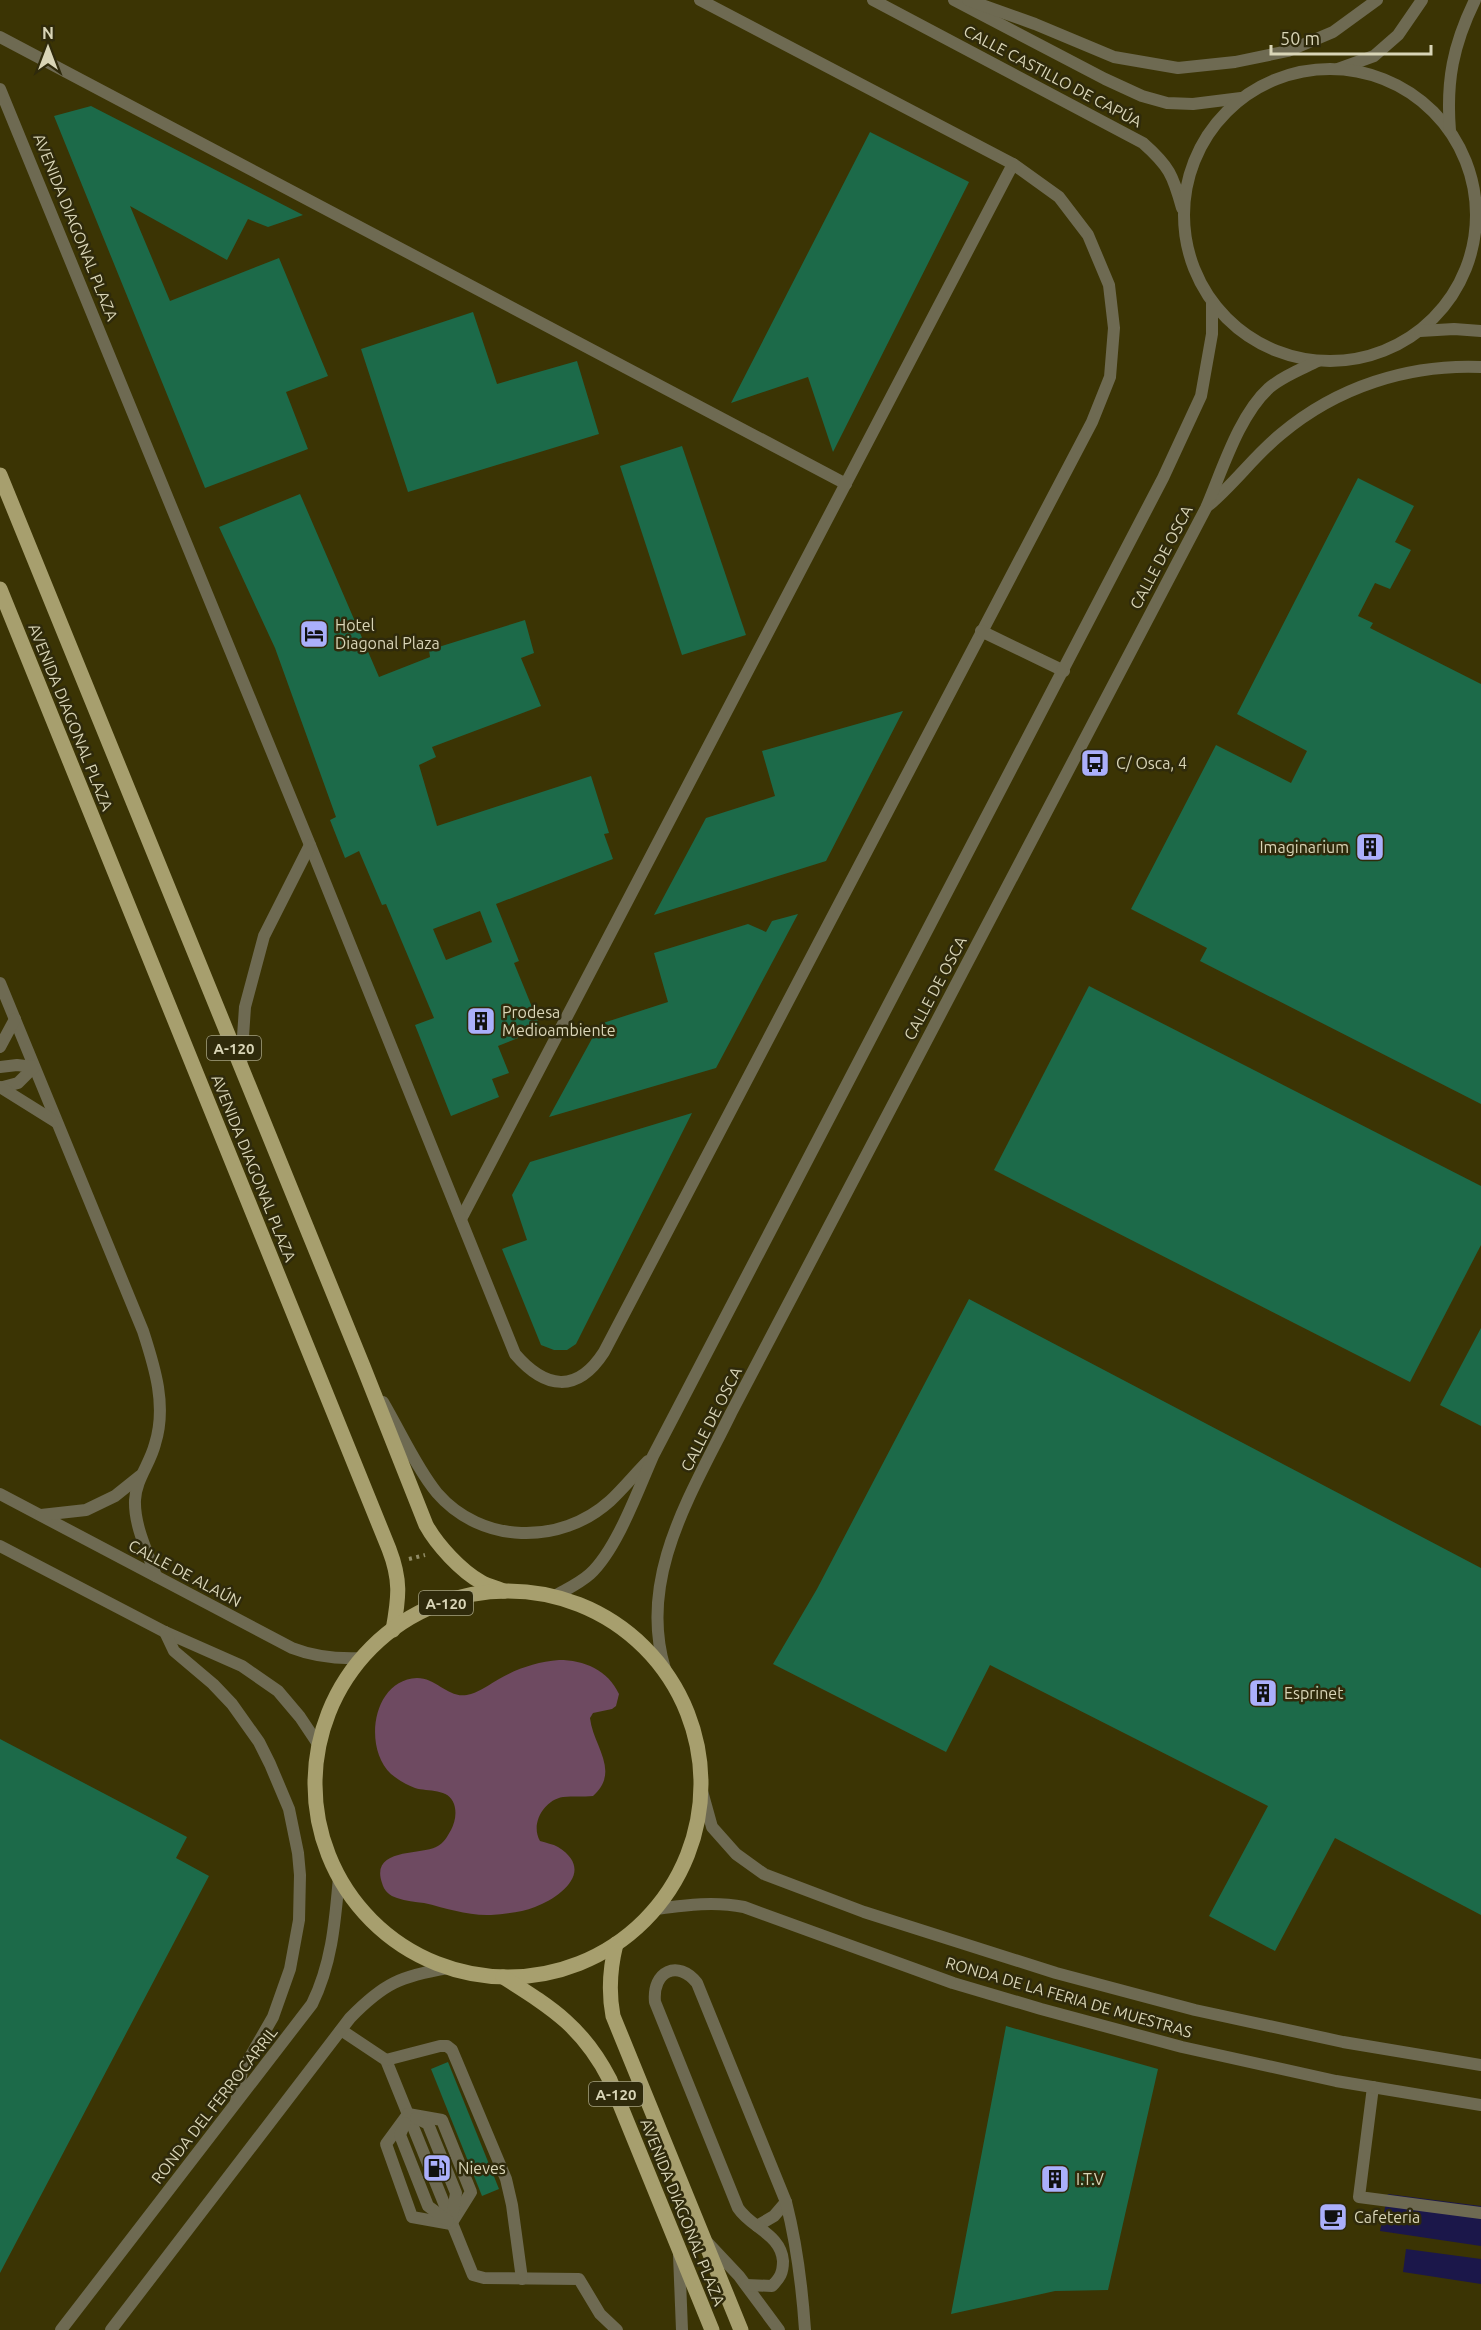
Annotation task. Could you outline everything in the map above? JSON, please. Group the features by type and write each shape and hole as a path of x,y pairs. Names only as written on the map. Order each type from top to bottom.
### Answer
{"main road":[{"name":"AVENIDA DIAGONAL PLAZA","path":"0,476 426,1525 434,1540 481,1582 504,1591"},
{"name":"AVENIDA DIAGONAL PLAZA","path":"0,589 389,1549 399,1589 393,1630"},
{"name":"A-120","path":"504,1591 555,1596 587,1607 616,1623 643,1644 665,1669 687,1707 699,1748 702,1791 696,1833 680,1873 656,1909 616,1944 590,1958 562,1968 503,1977 474,1974 448,1968 423,1958 379,1928 363,1912 339,1877 327,1851 316,1809 315,1779 318,1744 337,1696 361,1658 393,1630 428,1609 465,1596 504,1591"},
{"name":"AVENIDA DIAGONAL PLAZA","path":"616,1944 610,1965 609,1985 613,2016 741,2330"},
{"name":"AVENIDA DIAGONAL PLAZA","path":"503,1977 562,2018 583,2037 598,2056 610,2080 712,2330"}],"street":[{"path":"700,0 1013,164 1059,197 1088,235 1109,285 1114,328 1110,376 1092,422 981,631 1064,671"},
{"name":"CALLE CASTILLO DE CAPÚA","path":"873,0 1143,143 1162,160 1174,179 1183,213"},
{"name":"CALLE CASTILLO DE CAPÚA","path":"954,0 1142,96 1167,103 1193,104 1243,98"},
{"path":"968,0 1035,24 1114,57 1178,68 1234,62 1288,51 1333,32 1377,0"},
{"path":"1338,69 1374,56 1398,35 1422,0"},
{"path":"1450,131 1447,97 1452,59 1462,26 1475,0"},
{"path":"0,37 846,484"},
{"path":"1338,69 1370,75 1401,87 1428,106 1450,131 1466,161 1475,195 1476,230 1467,269 1448,303 1420,331 1389,349 1355,360 1318,361 1294,357 1270,349 1248,337 1212,303 1196,275 1186,245 1183,213 1188,180 1199,148 1218,121 1243,98 1272,81 1304,71 1338,69"},
{"name":"AVENIDA DIAGONAL PLAZA","path":"0,89 310,845 515,1354 529,1370 557,1382 573,1380 585,1375 604,1353 981,631"},
{"path":"461,1219 1013,164"},
{"path":"1476,230 1481,246"},
{"name":"CALLE DE OSCA","path":"555,1596 598,1566 613,1542 653,1456 1163,478 1201,396 1212,334 1212,303"},
{"path":"1420,331 1454,329 1481,331"},
{"name":"CALLE DE OSCA","path":"665,1669 659,1649 659,1603 665,1554 676,1525 731,1413 1206,508 1238,436 1260,398 1278,381 1318,361"},
{"path":"1206,508 1281,434 1328,401 1388,376 1432,368 1481,367"},
{"name":"AVENIDA DIAGONAL PLAZA","path":"241,1067 245,1006 264,936 310,845"},
{"path":"0,983 143,1331 156,1374 160,1391 160,1416 155,1445 140,1476 135,1502 141,1533 156,1576"},
{"path":"0,1047 15,1019"},
{"path":"0,1067 18,1065 34,1067"},
{"path":"1,1087 18,1083 34,1067"},
{"path":"1,1087 57,1123"},
{"path":"363,1366 436,1491 456,1512 479,1525 504,1532 538,1534 568,1526 610,1501 653,1456"},
{"path":"41,1515 86,1510 115,1496 140,1476"},
{"name":"CALLE DE ALAÚN","path":"0,1494 292,1648 310,1655 361,1658"},
{"path":"0,1546 165,1632 242,1666 262,1678 290,1703 318,1744"},
{"path":"165,1632 174,1651 213,1684 232,1704 259,1742 281,1788 298,1853 299,1920 290,1969 273,2017 242,2071 236,2105"},
{"name":"RONDA DE LA FERIA DE MUESTRAS","path":"702,1791 712,1827 736,1854 764,1874 864,1912 1056,1972 1195,2010 1342,2042 1481,2065"},
{"name":"RONDA DEL FERROCARRIL","path":"61,2330 298,2024 320,1987 332,1947 339,1877"},
{"name":"RONDA DE LA FERIA DE MUESTRAS","path":"656,1909 724,1903 744,1907 953,1983 1182,2047 1336,2081 1481,2105"},
{"path":"111,2330 341,2030 372,1996 396,1980 422,1972 448,1968"},
{"path":"746,2285 772,2286 780,2279 783,2269 782,2255 777,2243 738,2208 655,2002 656,1980 671,1971 680,1971 691,1976 697,1983 786,2202 800,2266 805,2330"},
{"path":"341,2030 386,2060 473,2275 484,2278 579,2279 600,2314 617,2330"},
{"path":"386,2060 440,2046 447,2046 452,2050 506,2179 512,2205 522,2279"},
{"path":"1373,2087 1359,2197 1481,2213"},
{"path":"408,2114 386,2144 412,2217 451,2224"},
{"path":"408,2114 442,2120 471,2192 451,2224"},
{"path":"757,2226 774,2216 786,2202"},
{"path":"705,2239 746,2285 779,2330"},
{"path":"679,2247 682,2330"}],"path":[{"path":"408,1559 429,1553"}],"shaded area":[{"path":"559,1660 586,1664 594,1668 608,1679 619,1694 616,1706 593,1713 590,1718 605,1768 605,1777 601,1787 593,1796 556,1799 545,1808 538,1820 537,1834 540,1841 558,1847 569,1856 574,1865 574,1873 570,1882 555,1897 535,1907 491,1915 465,1913 394,1897 382,1883 380,1872 383,1864 398,1855 439,1845 451,1830 455,1814 454,1804 448,1795 406,1784 391,1774 382,1762 375,1733 382,1702 390,1690 402,1682 417,1678 431,1681 456,1694 471,1694 521,1669"},
{"path":"1388,2194 1481,2206 1481,2246 1380,2231"},
{"path":"1406,2249 1481,2259 1481,2284 1403,2272"}],"building":[{"path":"91,106 303,215 268,227 248,219 227,260 130,206 170,301 279,258 328,376 286,392 308,449 205,488 54,116"},
{"path":"870,132 969,182 833,452 808,377 731,403"},
{"path":"473,312 497,384 577,361 599,434 408,492 361,349"},
{"path":"682,446 746,635 682,655 620,466"},
{"name":"Imaginarium","path":"1358,478 1414,506 1395,542 1411,550 1390,589 1375,583 1358,616 1373,623 1370,628 1481,684 1481,1104 1200,961 1207,948 1131,909 1216,745 1291,783 1307,751 1237,714"},
{"path":"300,494 379,677 430,657 429,650 525,620 534,653 521,658 541,706 432,747 436,757 419,765 437,826 591,776 609,833 604,834 613,859 496,904 519,961 514,963 541,1029 498,1046 509,1073 492,1079 499,1097 451,1116 415,1025 434,1018 386,904 382,905 359,851 345,858 330,820 336,817 275,648 219,527","holes":["480,911 492,942 446,960 433,929"]},
{"path":"903,711 826,861 654,915 706,818 775,796 762,751"},
{"path":"798,914 716,1068 549,1117 600,1024 668,1002 654,953 748,924 766,932 772,921"},
{"path":"1089,986 1481,1186 1481,1245 1410,1382 994,1170"},
{"path":"692,1113 576,1344 567,1350 554,1350 541,1345 502,1249 527,1240 512,1195 530,1162"},
{"name":"Esprinet","path":"969,1299 1481,1568 1481,1915 1335,1838 1275,1951 1209,1916 1268,1806 990,1665 946,1752 773,1664 817,1589"},
{"path":"1481,1328 1481,1426 1440,1405"},
{"path":"0,1739 187,1837 176,1858 209,1876 0,2273"},
{"name":"I.T.V","path":"1006,2026 1158,2069 1108,2290 1055,2291 951,2314"},
{"path":"448,2062 499,2189 482,2196 431,2069"}],"place":[{"name":"Hotel Diagonal Plaza","path":"314,634"},
{"name":"C/ Osca, 4","path":"1095,763"},
{"name":"Imaginarium","path":"1370,847"},
{"name":"Prodesa Medioambiente","path":"481,1021"},
{"name":"Esprinet","path":"1263,1693"},
{"name":"Nieves","path":"437,2168"},
{"name":"I.T.V","path":"1055,2179"},
{"name":"Cafeteria","path":"1333,2217"}]}
